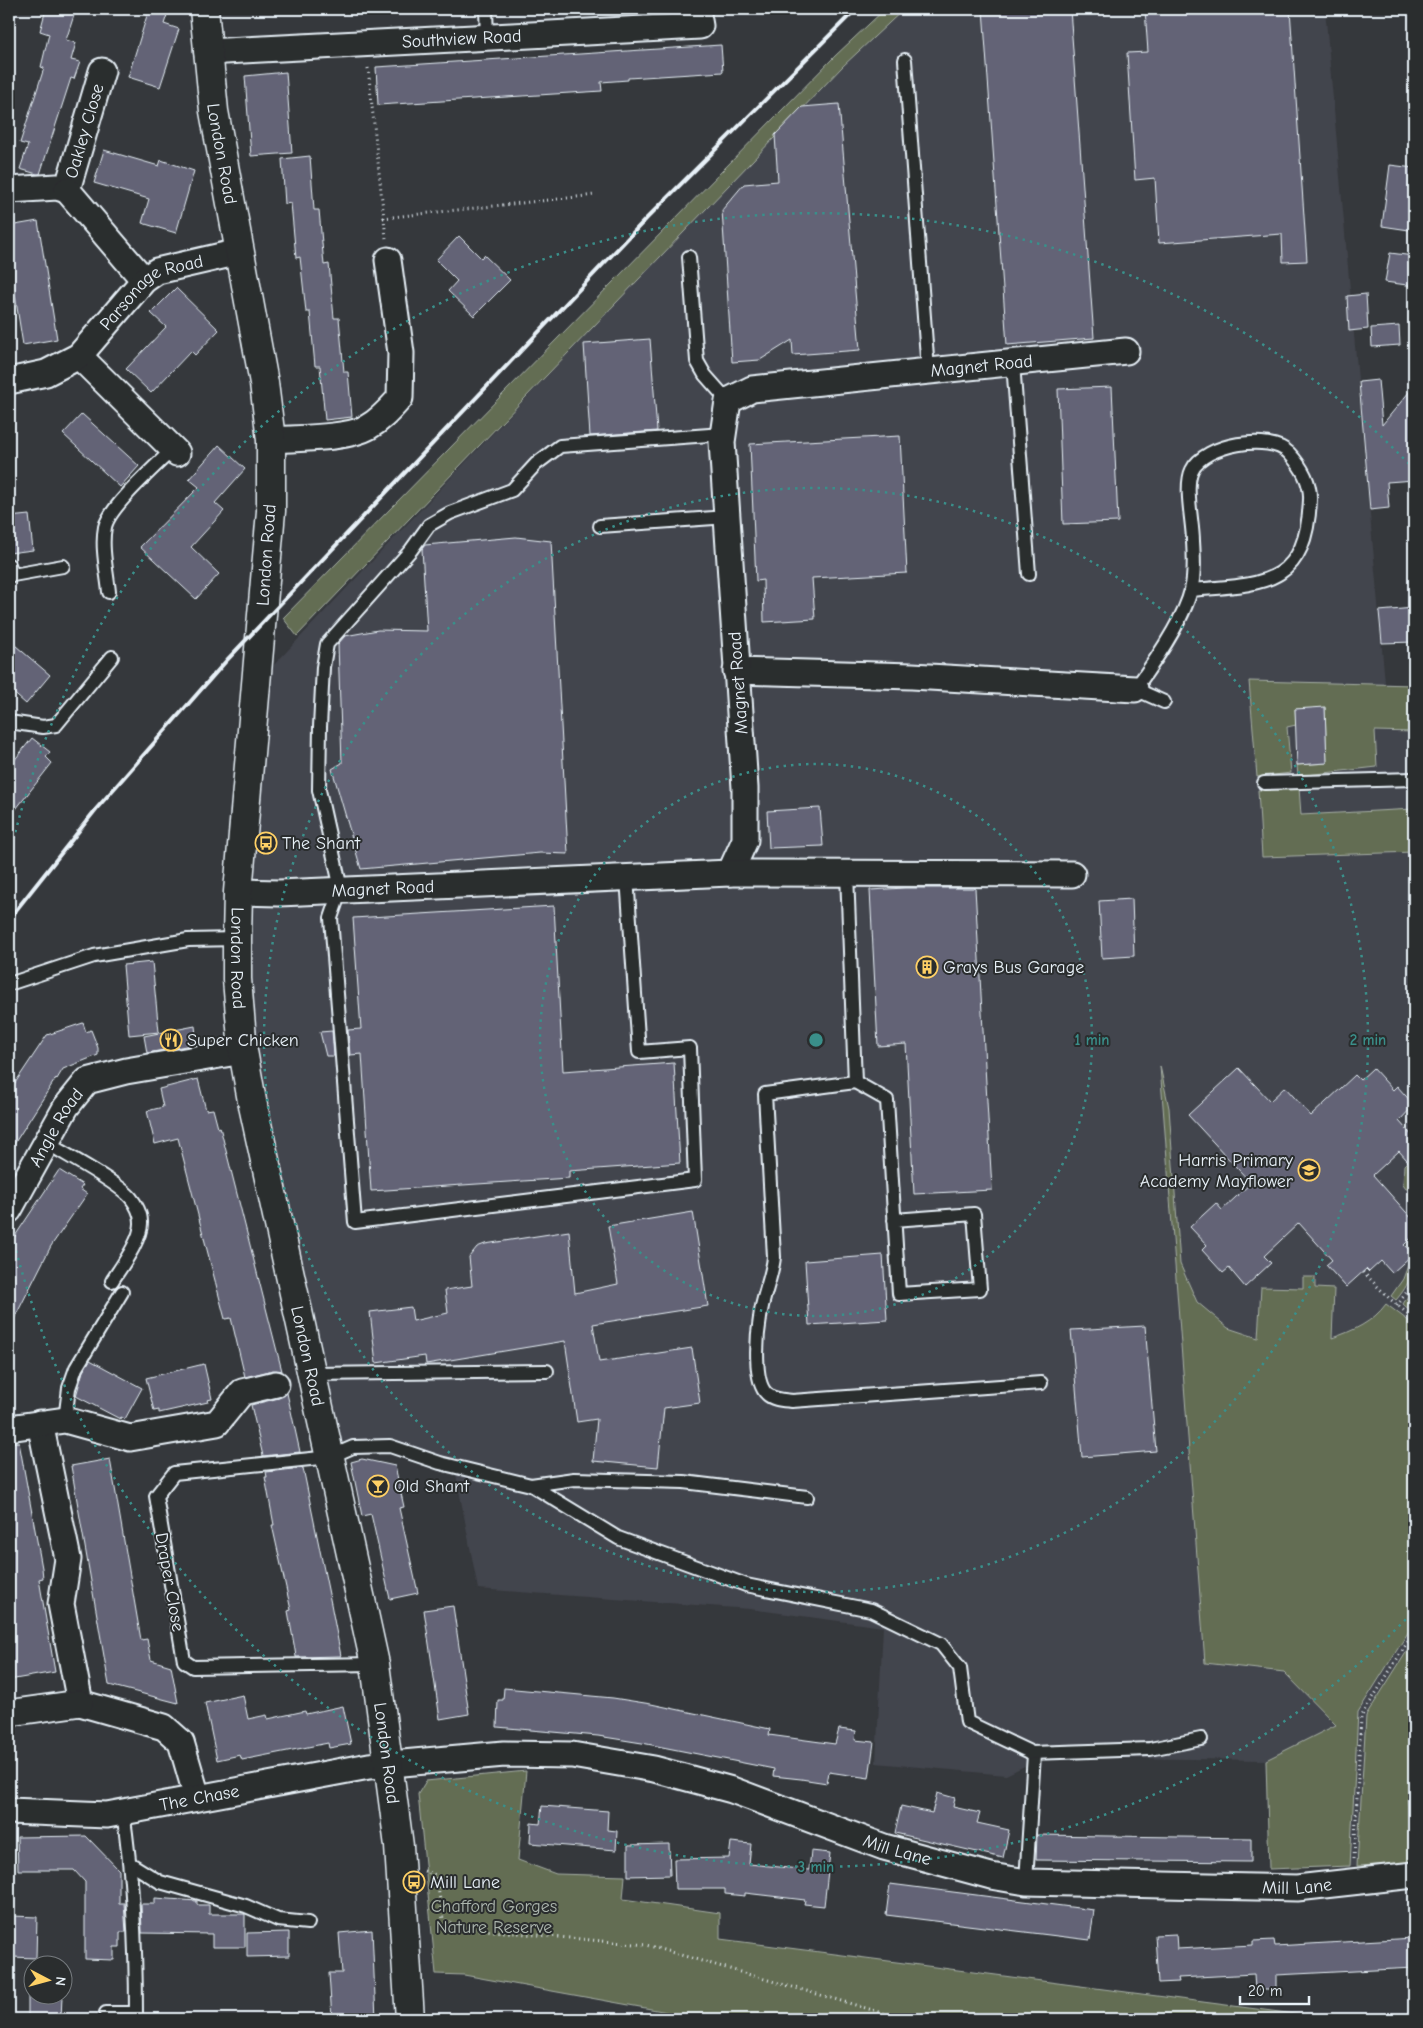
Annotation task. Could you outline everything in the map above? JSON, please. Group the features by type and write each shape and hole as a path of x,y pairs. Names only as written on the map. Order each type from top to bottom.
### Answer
{"main road":[{"name":"London Road","path":"204,9 214,111 264,383 271,440 270,520 238,892 237,979 243,1051 252,1101 375,1664 400,1857 410,2019"}],"street":[{"name":"Southview Road","path":"207,52 262,47 366,45 700,26 697,9"},
{"name":"Oakley Close","path":"67,190 102,71"},
{"name":"Oakley Close","path":"9,190 57,187 67,190 144,280"},
{"name":"Parsonage Road","path":"9,381 46,373 79,356 144,280 156,271 239,252"},
{"path":"271,440 352,433 367,428 383,416 400,398 401,353 388,260"},
{"name":"Magnet Road","path":"238,892 278,893 341,888 730,873 745,840 745,788 736,672 723,434 728,401 752,389 1126,351"},
{"path":"79,356 175,451"},
{"path":"736,672 912,676 1135,688"},
{"path":"730,873 1072,874"},
{"name":"Angle Road","path":"9,1210 66,1107 87,1081 126,1071 243,1051"},
{"path":"9,1428 65,1420 130,1438 150,1435 217,1423 242,1392 276,1384"},
{"path":"40,1423 68,1559 61,1604 80,1703"},
{"path":"9,1713 80,1703 164,1727 181,1742 197,1798"},
{"name":"Mill Lane","path":"389,1764 406,1764 472,1756 527,1754 572,1755 654,1769 763,1800 884,1847 991,1876 1026,1882 1297,1888 1414,1875"},
{"name":"The Chase","path":"9,1811 107,1815 389,1764"}],"lane":[{"path":"486,9 487,38"},
{"path":"905,60 928,371"},
{"path":"689,257 697,361 705,375 728,401"},
{"path":"1013,363 1029,574"},
{"path":"627,877 639,1052 690,1048 694,1180 355,1222 331,918 341,888 319,790 323,667 327,644 411,550 429,524 450,513 512,490 536,464 560,446 723,434"},
{"path":"1164,702 1135,688 1164,646 1192,590 1194,558 1189,493 1191,471 1200,459 1216,450 1244,443 1273,444 1284,447 1306,475 1310,497 1308,524 1300,553 1290,566 1270,580 1254,584 1192,590"},
{"path":"109,592 104,535 106,524 116,507 175,451"},
{"path":"600,526 728,517"},
{"path":"9,565 13,575 63,566"},
{"path":"9,722 43,727 56,725 112,657"},
{"path":"1264,783 1414,779"},
{"path":"847,873 855,1082"},
{"path":"9,984 94,956 188,940 237,939"},
{"path":"894,1220 974,1214 980,1289 899,1294 894,1220 887,1100 855,1082 765,1094 774,1258 772,1276 760,1317 758,1376 761,1386 767,1395 792,1401 1041,1383"},
{"path":"47,1143 130,1196 138,1209 142,1224 134,1244 112,1281"},
{"path":"65,1420 69,1388 76,1368 122,1292"},
{"path":"313,1374 547,1371"},
{"name":"Draper Close","path":"375,1664 193,1667 184,1661 156,1496 174,1474 330,1457 353,1447 390,1446 440,1463 531,1485"},
{"path":"531,1485 574,1479 684,1482 807,1497"},
{"path":"531,1485 618,1538 746,1585 871,1610 941,1644 960,1668 967,1722 1032,1753 1150,1749 1202,1739"},
{"path":"1026,1882 1034,1754 1032,1753"},
{"path":"106,2013 136,2013 136,1944 131,1864 123,1812"},
{"path":"131,1864 160,1882 246,1906 278,1920 308,1923"}],"path":[{"path":"366,45 388,260"},
{"path":"383,218 595,196"},
{"path":"1363,1272 1397,1306 1414,1319"},
{"path":"1397,1306 1413,1283 1414,1277"},
{"path":"1353,1882 1361,1717 1414,1632"},
{"path":"400,1857 436,1875 443,1919 461,1928 646,1945 904,2019"}],"shaded area":[{"path":"900,9 1325,9 1385,683 1414,685 1414,1796 1407,1798 1414,1836 1414,1863 1269,1869 1265,1760 1043,1757 1006,1775 876,1763 883,1627 750,1609 478,1589 456,1474 374,1446 352,1450 324,1426 243,1051 255,685 775,135"}],"green space":[{"path":"885,9 904,9 843,66 297,636 283,618 835,56"},
{"path":"1249,681 1414,685 1414,732 1375,731 1377,767 1298,776 1297,765 1327,763 1325,708 1295,709 1296,725 1287,727 1291,773 1257,777"},
{"path":"1299,788 1301,815 1414,809 1414,852 1262,857 1258,790"},
{"path":"1160,1066 1169,1108 1180,1264 1197,1302 1228,1328 1258,1338 1261,1287 1303,1288 1303,1277 1315,1277 1315,1288 1334,1289 1332,1338 1362,1325 1375,1316 1386,1304 1414,1325 1414,1623 1358,1712 1350,1866 1269,1869 1266,1760 1336,1725 1284,1672 1205,1663"},
{"path":"1408,1161 1414,1162 1414,1188 1406,1189 1403,1185 1404,1165"},
{"path":"1414,1249 1410,1277 1396,1300 1391,1296 1403,1279"},
{"path":"1414,1287 1414,1314 1403,1304"},
{"path":"1414,1640 1414,1796 1407,1798 1414,1836 1414,1863 1357,1866 1366,1716"},
{"name":"Chafford Gorges Nature Reserve","path":"526,1771 518,1860 556,1874 625,1876 623,1899 720,1913 720,1939 1333,2019 692,2019 662,2011 464,1975 436,1974 418,1794 426,1781"}],"building":[{"path":"46,9 76,9 66,40 76,43 71,60 80,62 74,79 71,78 40,174 37,174 20,169 28,145 20,143 44,68 41,67 49,34 40,31"},
{"path":"149,9 169,9 164,24 179,29 160,87 128,77"},
{"path":"983,9 1070,9 1094,338 1007,345"},
{"path":"1145,9 1290,9 1307,261 1283,262 1282,234 1159,243 1155,178 1135,180 1127,53 1148,52"},
{"path":"721,45 723,72 628,78 628,80 601,82 602,91 378,105 376,67"},
{"path":"286,72 292,153 251,156 245,76"},
{"path":"839,104 860,350 793,355 792,340 760,360 732,362 722,210 744,184 778,181 775,135 802,107"},
{"path":"104,150 159,166 161,160 194,171 176,233 142,223 149,199 94,183"},
{"path":"310,156 314,210 319,210 324,265 329,264 334,318 339,318 344,372 348,372 352,417 325,420 320,366 315,366 310,312 306,312 300,257 296,258 291,203 285,204 282,159"},
{"path":"1390,165 1414,168 1414,195 1409,230 1382,226"},
{"path":"38,221 57,339 23,345 9,257 9,226"},
{"path":"459,236 481,258 484,255 510,280 474,316 448,291 457,281 436,260"},
{"path":"1390,253 1414,256 1414,286 1385,282"},
{"path":"176,288 219,330 195,355 191,351 151,393 126,369 166,327 151,313"},
{"path":"1366,294 1368,329 1349,331 1347,296"},
{"path":"1399,326 1400,345 1372,347 1371,328"},
{"path":"650,339 657,431 590,436 584,344"},
{"path":"1378,380 1382,425 1414,386 1414,480 1387,482 1389,508 1370,510 1359,382"},
{"path":"1112,387 1118,522 1063,524 1058,389"},
{"path":"82,414 139,466 120,487 63,434"},
{"path":"900,436 907,573 812,578 815,619 764,622 763,580 756,581 750,444"},
{"path":"219,445 245,469 215,503 224,511 191,547 219,574 196,599 140,547 199,487 189,479"},
{"path":"29,515 33,550 9,553 9,517"},
{"path":"516,537 551,541 568,854 540,853 361,869 332,769 342,763 338,644 345,636 378,630 427,631 422,549 425,545"},
{"path":"1414,608 1414,642 1382,643 1379,611"},
{"path":"9,640 50,675 26,704 9,689"},
{"path":"1325,707 1327,763 1297,765 1295,709"},
{"path":"32,738 50,752 46,757 52,763 9,818 9,767"},
{"path":"820,808 823,846 769,848 767,811"},
{"name":"Grays Bus Garage","path":"975,888 992,1190 914,1194 906,1044 878,1046 870,890"},
{"path":"1132,899 1134,956 1102,958 1099,901"},
{"path":"554,906 563,1071 674,1063 680,1163 569,1171 569,1178 371,1191 362,1054 350,1055 348,1030 361,1029 353,918"},
{"path":"152,962 159,1032 129,1035 123,965"},
{"path":"83,1023 86,1032 91,1030 98,1048 98,1055 63,1069 9,1152 9,1092 47,1035"},
{"name":"Super Chicken","path":"195,1026 197,1044 147,1053 144,1036"},
{"path":"332,1031 334,1056 326,1056 320,1032"},
{"name":"Harris Primary Academy Mayflower","path":"1239,1068 1270,1101 1285,1087 1311,1116 1355,1075 1360,1080 1373,1068 1393,1090 1397,1086 1414,1105 1399,1121 1414,1138 1414,1168 1399,1151 1373,1175 1414,1221 1414,1235 1404,1245 1413,1254 1392,1273 1381,1261 1369,1272 1366,1269 1346,1287 1326,1265 1332,1260 1299,1223 1264,1256 1271,1263 1245,1287 1229,1268 1223,1273 1202,1250 1207,1245 1190,1227 1216,1203 1222,1210 1251,1183 1188,1115"},
{"path":"198,1079 206,1110 213,1109 218,1128 220,1127 282,1371 273,1370 245,1377 231,1318 225,1319 178,1138 155,1144 147,1111 163,1107 159,1089"},
{"path":"59,1170 83,1185 80,1189 87,1194 51,1246 9,1329 9,1245"},
{"path":"693,1212 708,1306 593,1324 599,1362 692,1348 700,1403 664,1408 658,1467 593,1461 597,1419 577,1422 565,1341 426,1364 425,1356 376,1363 370,1312 411,1307 413,1321 448,1313 445,1290 472,1286 469,1257 477,1247 485,1244 569,1231 575,1293 618,1284 608,1226"},
{"path":"883,1255 887,1320 809,1325 805,1261"},
{"path":"1145,1326 1156,1451 1082,1457 1071,1330"},
{"path":"90,1360 142,1388 125,1419 121,1417 120,1419 76,1396 83,1371"},
{"path":"204,1364 212,1399 207,1400 208,1402 159,1413 159,1410 154,1411 146,1378"},
{"path":"287,1393 300,1452 263,1456 251,1405 279,1398"},
{"path":"19,1442 42,1568 43,1578 39,1579 55,1672 9,1680 9,1443"},
{"path":"110,1459 141,1640 147,1639 151,1660 171,1666 178,1703 109,1685 71,1466"},
{"path":"362,1459 395,1466 404,1507 399,1508 418,1593 390,1599 371,1514 362,1516 351,1462"},
{"path":"303,1468 341,1656 296,1657 288,1611 291,1610 272,1525 274,1525 265,1477 267,1477 266,1472"},
{"path":"453,1606 469,1714 440,1719 424,1610"},
{"path":"504,1688 613,1698 651,1704 770,1729 769,1735 835,1744 839,1729 856,1731 855,1740 874,1742 869,1778 829,1772 827,1783 773,1776 774,1769 642,1743 598,1736 497,1727 498,1700 503,1700"},
{"path":"243,1695 248,1719 267,1715 268,1719 305,1711 306,1714 343,1706 351,1744 329,1748 328,1743 242,1760 240,1755 217,1760 205,1703"},
{"path":"937,1793 955,1798 953,1807 980,1813 977,1823 1009,1830 1003,1858 895,1833 901,1806 932,1813"},
{"path":"542,1806 608,1811 607,1830 617,1831 616,1850 530,1843 531,1823 540,1824"},
{"path":"1037,1835 1251,1838 1251,1862 1036,1860"},
{"path":"86,1836 119,1870 119,1903 124,1903 126,1932 120,1932 120,1947 114,1947 114,1960 85,1959 85,1882 74,1870 18,1870 17,1837"},
{"path":"731,1842 751,1844 749,1864 809,1870 811,1851 830,1853 824,1906 804,1904 805,1900 745,1893 745,1896 725,1894 725,1889 675,1889 674,1859 729,1858"},
{"path":"669,1844 670,1875 628,1876 628,1845"},
{"path":"890,1884 1094,1910 1090,1940 886,1915"},
{"path":"155,1898 197,1901 197,1905 209,1905 209,1914 245,1914 245,1947 212,1947 212,1934 142,1933 141,1904 155,1904"},
{"path":"12,1916 37,1917 36,1956 12,1957"},
{"path":"372,1930 376,2019 332,2019 329,1973 342,1973 339,1933"},
{"path":"289,1932 289,1956 247,1957 247,1933"},
{"path":"1176,1934 1177,1949 1253,1945 1253,1941 1274,1940 1275,1946 1414,1938 1414,1968 1276,1975 1276,1989 1255,1989 1254,1974 1178,1978 1179,1982 1158,1983 1155,1935"},
{"path":"28,2006 62,2006 61,2019 28,2019"}],"railway":[{"path":"9,919 97,808 227,660 647,218 856,9"}],"place":[{"name":"The Shant","path":"266,843"},
{"name":"Grays Bus Garage","path":"927,967"},
{"name":"Super Chicken","path":"171,1040"},
{"name":"Harris Primary Academy Mayflower","path":"1309,1170"},
{"name":"Old Shant","path":"378,1486"},
{"name":"Mill Lane","path":"414,1882"}]}
